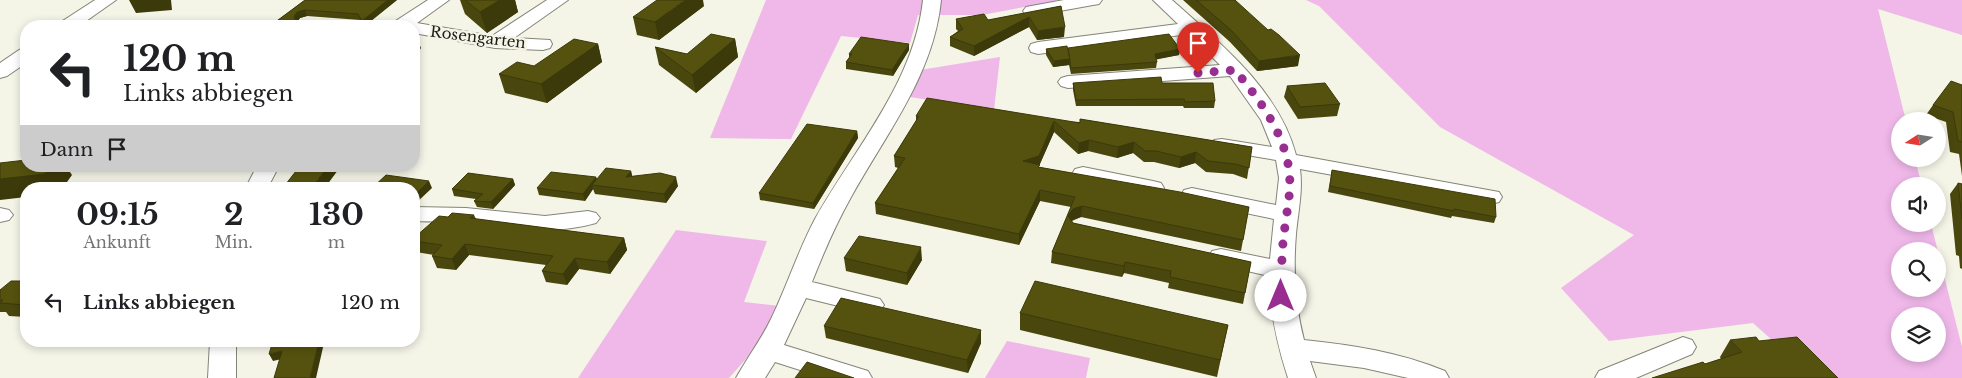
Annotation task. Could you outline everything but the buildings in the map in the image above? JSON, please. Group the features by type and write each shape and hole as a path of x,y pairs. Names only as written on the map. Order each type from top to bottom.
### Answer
{"street":[{"path":"77,20 107,0"},
{"path":"408,20 440,0"},
{"path":"495,42 559,0"},
{"path":"750,378 770,351 799,288 821,232 841,192 899,99 922,47 929,23 932,0"},
{"path":"1028,12 1092,0"},
{"path":"1162,0 1235,70 1266,113 1279,135 1286,158 1290,193 1286,214 1281,296 1291,349 1302,378"},
{"path":"1038,48 1193,28"},
{"name":"Rosengarten","path":"420,29 495,42 543,44"},
{"path":"0,72 20,58"},
{"path":"1068,82 1235,70"},
{"path":"1200,141 1491,196"},
{"path":"1083,174 1286,214"},
{"path":"420,214 466,215 545,224 588,218"},
{"path":"1196,252 1282,270"},
{"path":"799,288 896,311"},
{"path":"222,378 223,347"},
{"path":"1608,378 1683,347"},
{"path":"1291,349 1364,357 1424,373 1435,378"},
{"path":"770,351 858,378"}],"shaded area":[{"path":"766,0 1056,1 982,15 918,15 910,43 841,36 791,139 710,138"},
{"path":"1306,0 1962,0 1962,35 1878,9 1904,112 1891,112 1891,168 1917,168 1920,177 1891,177 1891,232 1933,232 1936,242 1891,242 1891,297 1946,297 1946,284 1962,347 1962,378 1814,378 1753,323 1609,341 1561,288 1634,235 1440,127 1319,6"},
{"path":"1000,57 994,110 910,97 920,70"},
{"path":"676,230 767,241 744,302 780,306 753,351 729,378 578,378"},
{"path":"1007,341 1090,358 1086,378 985,378"}],"route":[{"path":"1198,73 1235,70 1257,99 1279,135 1287,160 1290,193 1284,232 1281,296"}]}
